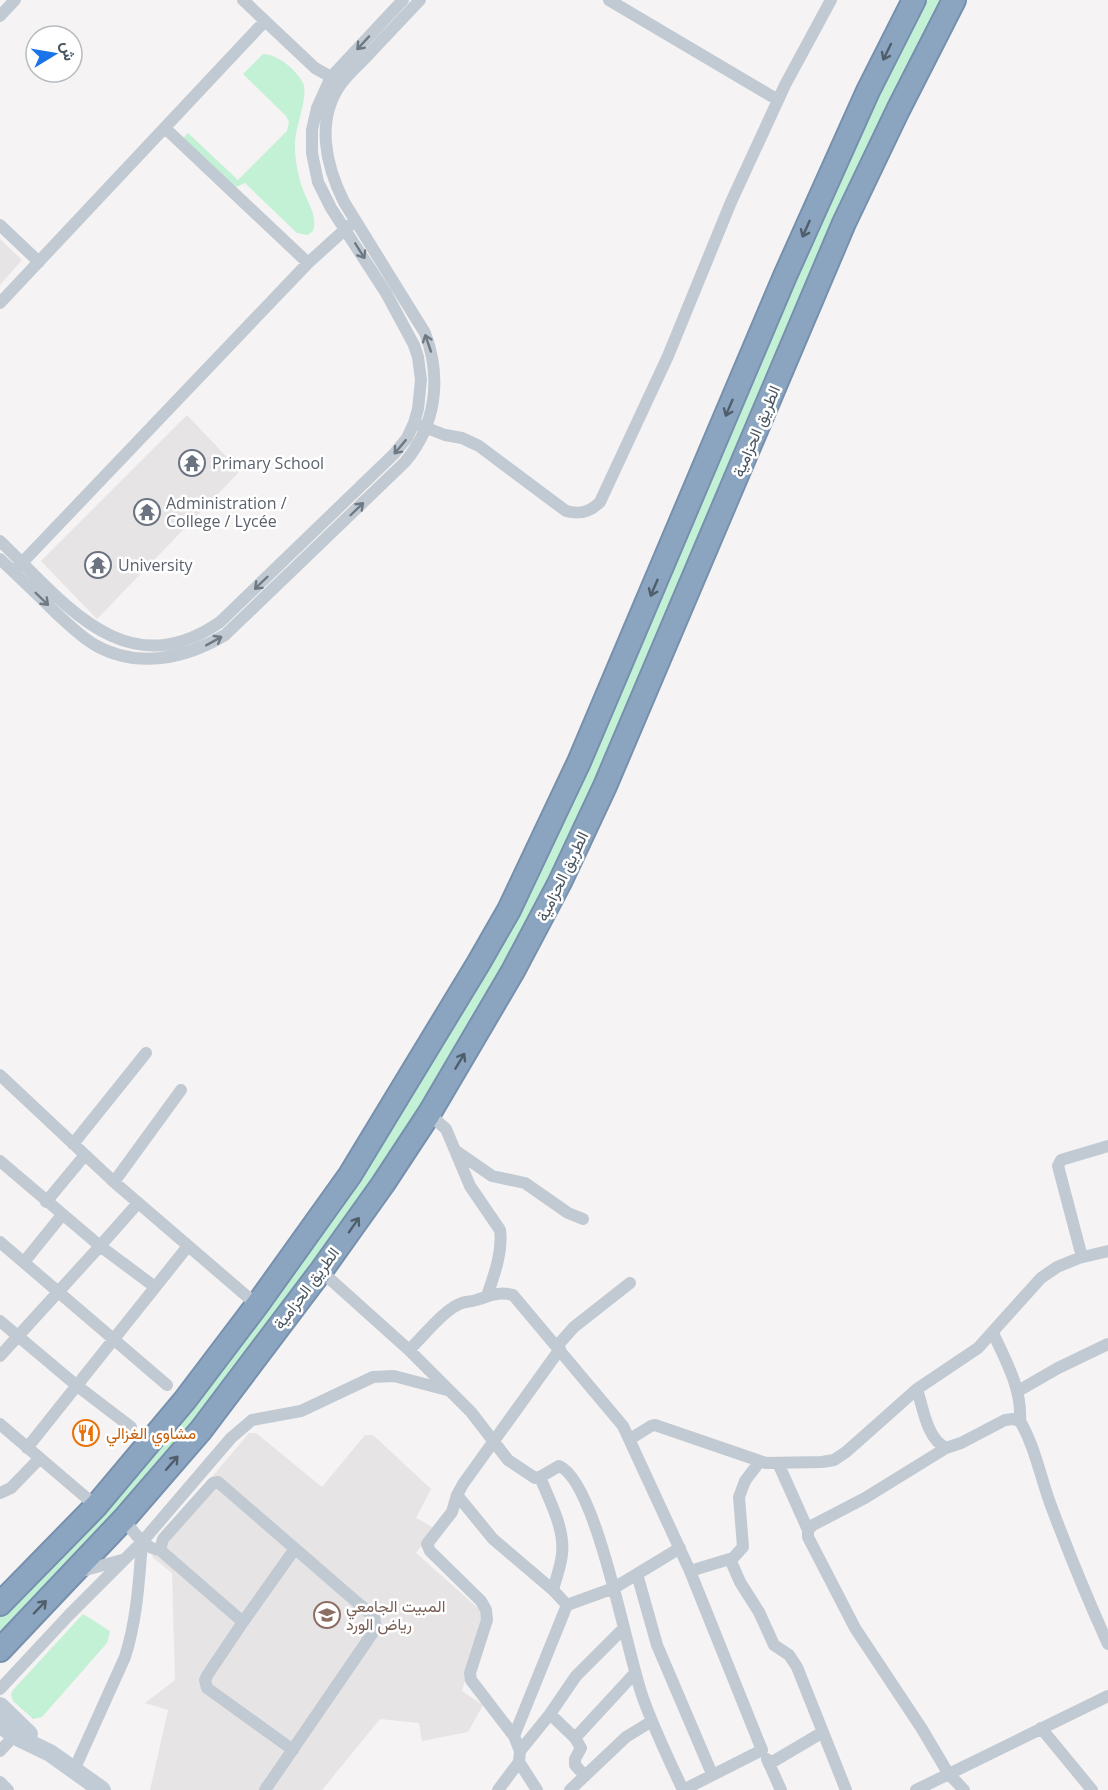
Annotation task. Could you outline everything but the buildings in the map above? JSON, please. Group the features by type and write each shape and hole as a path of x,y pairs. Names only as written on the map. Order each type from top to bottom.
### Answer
{"highway":[{"name":"الطريق الحزامية","path":"0,1604 96,1506 185,1400 257,1305 350,1175 472,974 508,910 603,709 776,297 868,91 914,0"},
{"name":"الطريق الحزامية","path":"0,1650 124,1519 201,1430 321,1271 383,1184 429,1114 513,971 560,882 609,776 844,223 903,99 954,0"}],"main road":[{"path":"0,1706 50,1754"},
{"path":"8,1730 50,1754 102,1790"}],"street":[{"path":"0,16 15,0"},
{"path":"243,0 315,68 337,80"},
{"path":"0,541 70,610 89,625 109,636 127,642 151,645 178,643 206,632 228,614 394,454 432,410 435,379 425,333 350,224 327,161 329,109 337,80 403,0"},
{"path":"337,80 420,0"},
{"path":"609,0 778,100"},
{"path":"420,425 444,435 462,438 479,446 566,512 592,510 600,502 668,356 731,202 778,100 831,0"},
{"path":"0,303 265,21"},
{"path":"165,128 309,263"},
{"path":"13,572 309,263 350,224"},
{"path":"0,225 39,261"},
{"path":"0,559 93,645 115,655 131,658 156,659 197,650 231,630 388,479 415,450 420,425"},
{"path":"73,1144 146,1053"},
{"path":"0,1075 114,1182 257,1305"},
{"path":"114,1182 182,1090"},
{"path":"429,1114 446,1128 470,1186 500,1230 498,1261 487,1296"},
{"path":"1082,1257 1058,1167 1061,1160 1108,1146"},
{"path":"456,1151 492,1176 525,1183 568,1213 583,1219"},
{"path":"46,1202 85,1155"},
{"path":"0,1161 100,1246 155,1287"},
{"path":"0,1356 138,1203"},
{"path":"24,1262 62,1215"},
{"path":"0,1242 167,1385"},
{"path":"27,1448 188,1246"},
{"path":"630,1439 655,1425 760,1461 812,1463 840,1457 917,1389 978,1348 1041,1278 1058,1267 1082,1257 1108,1251"},
{"path":"321,1271 409,1350 449,1390 482,1425 508,1460 531,1476 540,1477 559,1466 566,1468 571,1474 584,1496 614,1588 635,1673 652,1722 683,1790 762,1750"},
{"path":"537,1790 519,1756 514,1736 471,1680 470,1673 487,1620 484,1605 430,1551 428,1546 452,1512 457,1495 558,1347 574,1327 630,1283"},
{"path":"409,1350 451,1308 462,1303 504,1293 513,1295 558,1347 613,1413 630,1439 690,1571 762,1750 781,1790"},
{"path":"0,1321 76,1385 131,1427"},
{"path":"993,1333 1018,1391 1021,1407 1020,1421 1037,1456 1049,1500 1077,1574 1108,1644"},
{"path":"1018,1391 1058,1368 1108,1344"},
{"path":"0,1689 142,1542 231,1438 252,1420 301,1412 373,1377 394,1376 449,1390"},
{"path":"917,1389 931,1433 938,1444 946,1448"},
{"path":"808,1530 946,1448 961,1443 1005,1419 1020,1421"},
{"path":"0,1424 96,1506"},
{"path":"0,1493 11,1488 40,1458"},
{"path":"690,1571 730,1559 741,1551 744,1542 739,1509 742,1488 760,1461"},
{"path":"778,1463 808,1530 808,1537 855,1628 922,1729 948,1773 964,1790"},
{"path":"540,1477 558,1522 563,1544 553,1590"},
{"path":"160,1550 163,1539 215,1482 374,1617 377,1625 265,1790"},
{"path":"457,1495 493,1539 553,1590 567,1605"},
{"path":"124,1519 142,1542 154,1550 160,1550 243,1622"},
{"path":"74,1770 125,1657 136,1612 142,1542"},
{"path":"514,1736 567,1605 614,1588 680,1548"},
{"path":"293,1750 207,1688 205,1680 294,1550"},
{"path":"730,1559 774,1645 797,1666 846,1790"},
{"path":"71,1575 123,1560"},
{"path":"637,1574 657,1645 712,1774"},
{"path":"498,1790 519,1756 576,1676 624,1628"},
{"path":"575,1738 635,1673"},
{"path":"916,1790 1108,1696"},
{"path":"550,1714 575,1738 580,1748 575,1765 585,1776"},
{"path":"570,1790 626,1737 652,1722"},
{"path":"1041,1728 1092,1790"},
{"path":"0,1751 8,1730"},
{"path":"769,1764 823,1732"},
{"path":"0,1782 8,1790"}],"shaded area":[{"path":"0,239 22,260 0,285"},
{"path":"187,415 240,471 97,619 41,561"},
{"name":"المبيت الجامعي رياض الورد","path":"249,1433 256,1433 322,1487 365,1435 373,1435 431,1489 416,1518 434,1528 416,1553 479,1609 482,1620 462,1691 483,1705 468,1732 422,1741 419,1723 380,1719 322,1790 150,1790 168,1710 145,1703 175,1680 172,1573 152,1557 157,1542"}],"green space":[{"path":"921,0 942,0 918,43 888,106 620,734 526,934 382,1176 217,1398 0,1643 0,1610 149,1452 500,936"},
{"path":"263,54 286,64 303,83 304,97 295,139 295,151 304,193 314,219 313,231 308,235 297,233 245,183 236,187 183,138 188,133 238,180 287,131 289,122 286,116 243,74"},
{"path":"83,1614 110,1631 107,1643 42,1717 33,1719 13,1701 11,1694"}],"place":[{"name":"Primary School","path":"192,463"},
{"name":"Administration / College / Lycée","path":"147,512"},
{"name":"University","path":"98,565"},
{"name":"مشاوي الغزالي","path":"86,1433"},
{"name":"المبيت الجامعي رياض الورد","path":"327,1615"}]}
